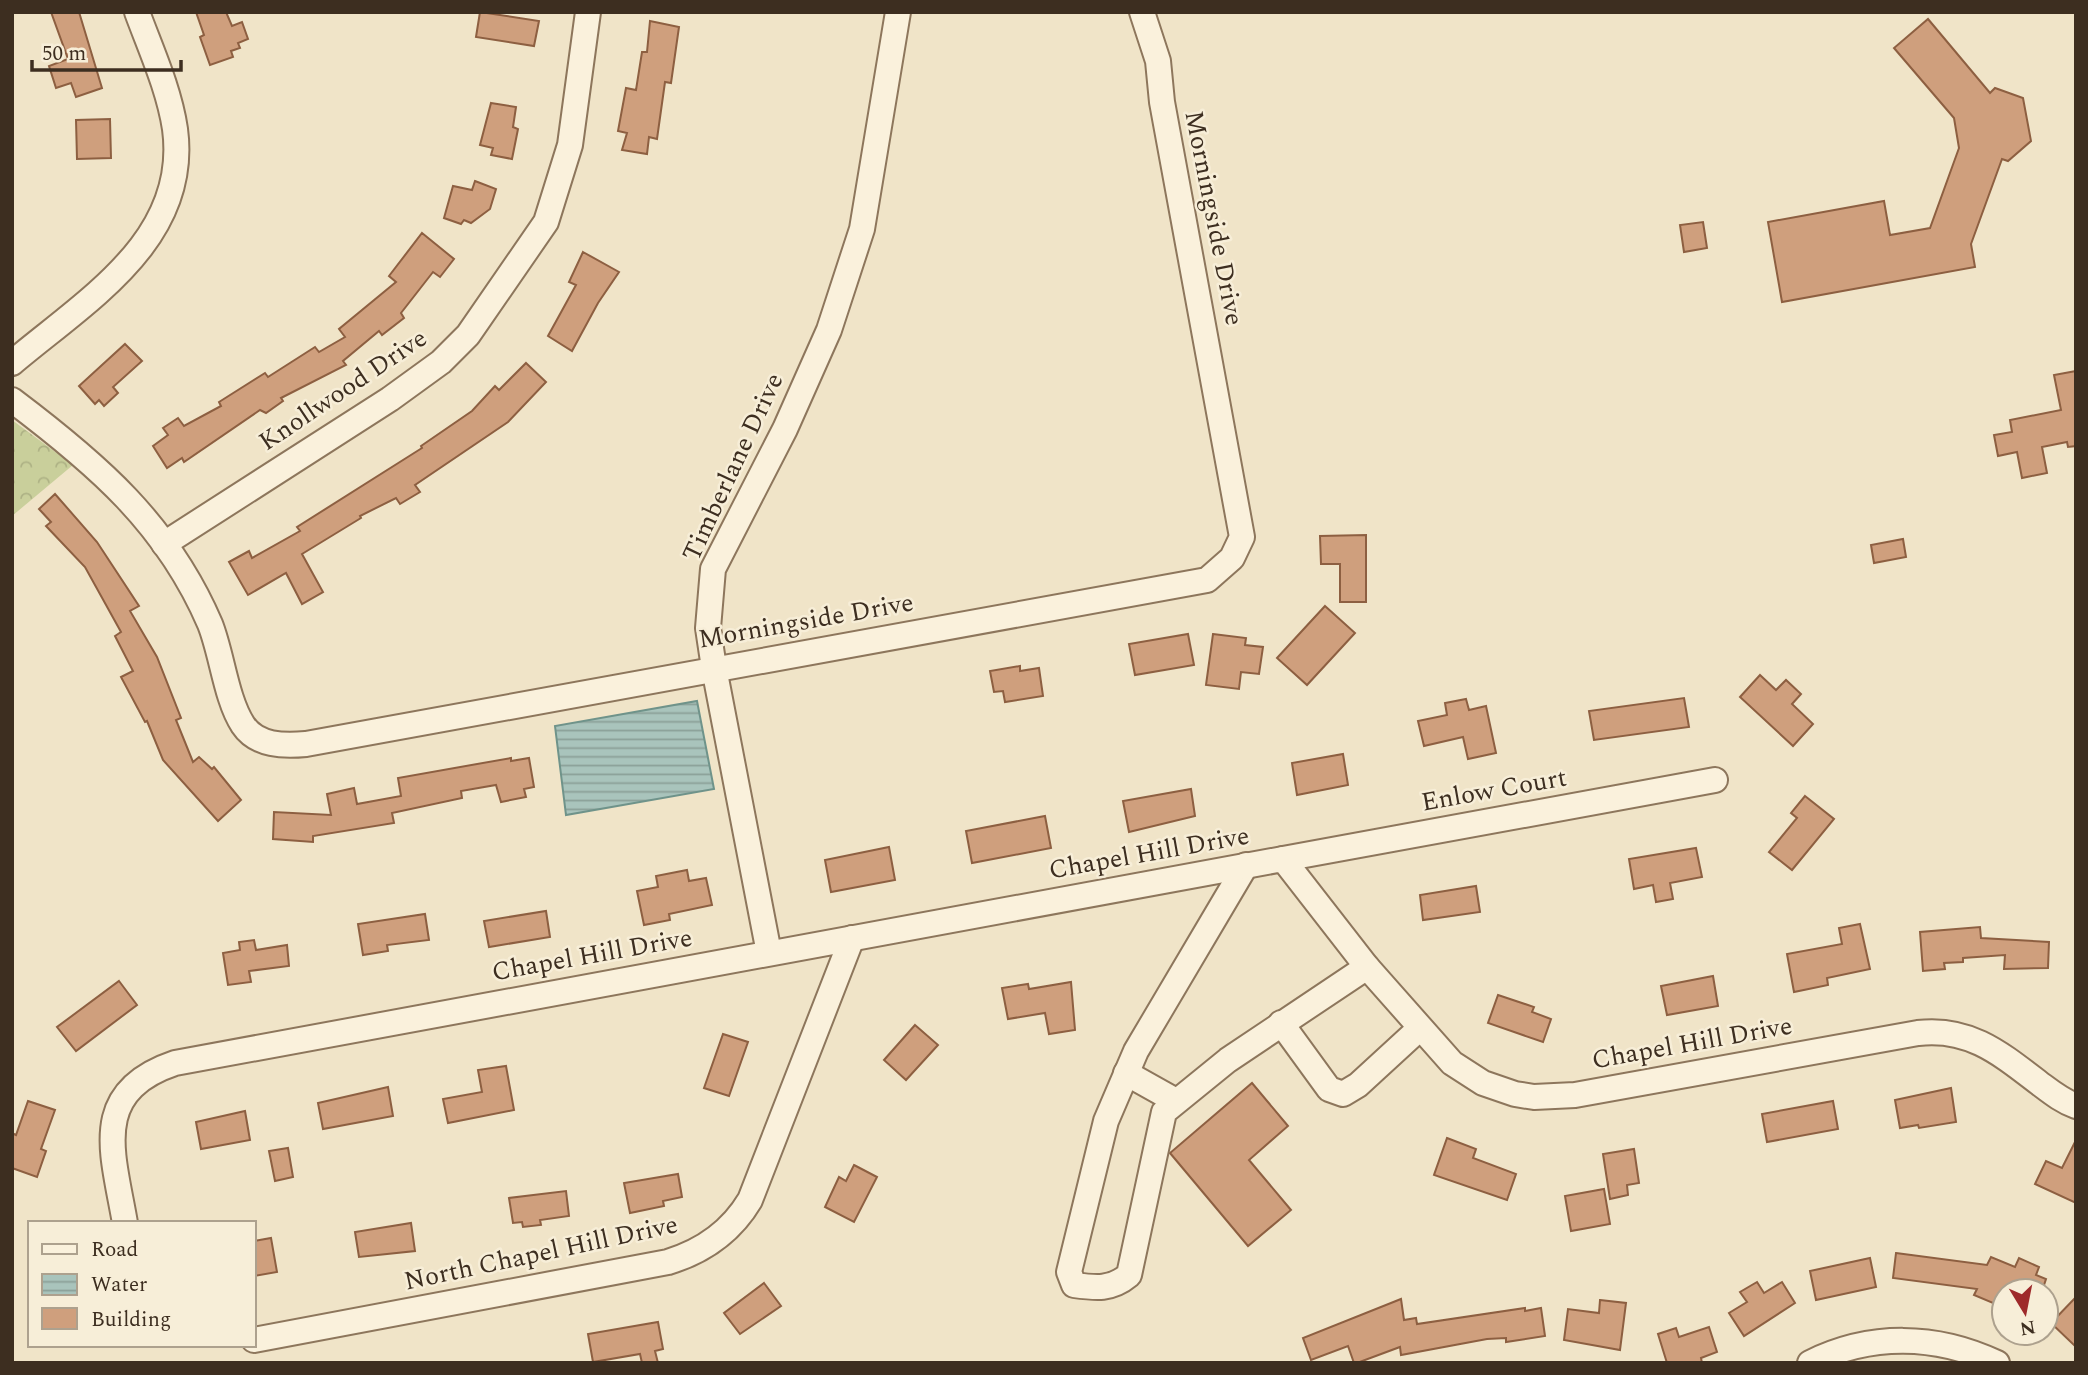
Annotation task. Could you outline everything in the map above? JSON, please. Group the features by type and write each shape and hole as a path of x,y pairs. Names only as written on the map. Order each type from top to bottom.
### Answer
{"street":[{"path":"12,363 136,256 154,233 167,206 176,160 174,128 167,96 137,12"},
{"name":"Knollwood Drive","path":"164,544 390,399 441,362 468,335 546,222 570,145 588,12"},
{"name":"Timberlane Drive","path":"769,953 708,628 713,569 785,429 829,330 862,229 898,12"},
{"name":"Morningside Drive","path":"12,400 111,479 164,544 188,579 211,627 243,726 269,743 306,744 714,667 1208,580 1232,558 1242,537 1162,102 1158,61 1142,12"},
{"name":"Enlow Court","path":"1283,859 1715,780"},
{"name":"Chapel Hill Drive","path":"125,1221 112,1133 116,1110 125,1093 156,1070 193,1059 1283,859 1419,1029 1466,1073 1500,1090 1534,1097 1575,1095 1918,1033 1944,1031 1968,1036 1990,1045 2059,1098 2076,1106"},
{"path":"1246,865 1136,1051 1105,1121 1069,1272 1074,1285 1098,1288 1117,1285 1129,1275 1164,1112 1281,1023 1367,967"},
{"name":"North Chapel Hill Drive","path":"256,1339 668,1262 709,1244 731,1227 750,1200 852,938"},
{"path":"1281,1023 1329,1089 1343,1094 1358,1085 1419,1029"},
{"path":"1126,1073 1176,1101"},
{"path":"1810,1363 1867,1343 1904,1340 1964,1349 1997,1363"}],"green space":[{"path":"12,420 73,465 12,516"}],"water":[{"path":"697,701 714,789 566,815 555,726"}],"building":[{"path":"51,12 79,12 102,88 76,97 71,83 56,88 49,66 68,59"},
{"path":"196,12 226,12 232,26 242,22 248,39 238,43 240,48 231,51 233,57 210,65 200,37 204,35"},
{"path":"480,12 539,21 534,46 476,37"},
{"path":"1928,19 1990,93 1995,88 2023,98 2031,141 2008,161 2002,159 1971,244 1975,267 1782,302 1768,222 1884,201 1890,235 1930,228 1959,148 1954,118 1894,48"},
{"path":"650,21 679,27 671,83 665,82 657,139 649,137 647,154 622,150 627,133 618,131 626,88 636,90 642,52 647,52"},
{"path":"491,103 516,107 513,127 518,129 512,159 491,155 493,148 480,145"},
{"path":"110,119 111,158 77,159 76,120"},
{"path":"475,181 496,189 490,209 471,223 464,220 461,224 444,218 453,186 472,190"},
{"path":"1703,222 1707,248 1684,252 1680,225"},
{"path":"422,233 454,259 440,277 433,272 401,313 404,318 382,335 379,331 343,361 346,365 281,398 283,401 266,413 260,410 184,462 182,458 167,468 153,446 168,435 163,428 178,418 184,426 221,406 219,402 265,373 268,377 315,347 319,352 345,337 339,329 396,282 389,276"},
{"path":"583,252 619,272 598,303 572,351 548,336 576,285 569,282"},
{"path":"125,344 142,361 113,387 118,393 104,406 99,400 95,404 79,386"},
{"path":"526,363 546,382 508,422 415,485 420,492 400,504 396,498 360,516 361,518 302,554 323,592 302,604 286,573 248,595 229,562 249,551 252,558 300,531 297,527 422,448 421,446 472,411 495,386 499,390"},
{"path":"2076,371 2076,446 2068,447 2067,442 2042,447 2047,473 2022,478 2017,452 1998,456 1994,435 2012,432 2010,420 2061,410 2054,375"},
{"path":"55,494 97,542 139,606 130,611 157,657 181,718 176,720 193,762 199,757 212,769 214,767 241,800 218,821 163,760 147,721 145,722 121,677 133,671 115,636 121,632 85,567 46,526 51,522 39,509"},
{"path":"1366,535 1366,602 1340,602 1340,564 1321,564 1320,536"},
{"path":"1903,539 1906,557 1874,563 1871,545"},
{"path":"1325,606 1355,633 1307,685 1277,658"},
{"path":"1188,634 1194,665 1135,675 1129,644"},
{"path":"1213,634 1246,638 1245,645 1263,647 1259,674 1241,672 1239,689 1206,685"},
{"path":"1020,666 1020,671 1039,668 1043,696 1005,702 1003,691 994,692 990,671"},
{"path":"1760,675 1776,690 1786,680 1801,694 1792,704 1813,724 1793,746 1740,697"},
{"path":"1684,698 1689,727 1594,740 1589,711"},
{"path":"1466,699 1469,710 1486,706 1496,753 1468,759 1463,737 1424,746 1418,721 1447,715 1445,703"},
{"path":"1343,754 1348,785 1297,795 1292,763"},
{"path":"511,758 511,761 529,758 534,787 524,789 526,797 501,802 496,785 461,791 462,798 392,813 394,823 313,836 313,842 273,839 274,812 331,815 327,794 354,788 357,804 401,796 398,778"},
{"path":"1191,789 1195,816 1129,832 1123,801"},
{"path":"1805,796 1834,819 1792,870 1769,852 1797,818 1791,813"},
{"path":"1045,816 1051,848 972,863 966,831"},
{"path":"889,847 895,880 831,892 825,860"},
{"path":"1696,848 1702,877 1670,883 1673,899 1656,902 1653,885 1634,889 1629,859"},
{"path":"687,870 689,881 706,878 712,905 669,914 670,920 644,925 637,891 658,887 656,876"},
{"path":"1476,886 1480,912 1423,920 1420,895"},
{"path":"546,911 550,937 489,947 484,921"},
{"path":"425,914 429,940 387,945 388,951 363,955 358,924"},
{"path":"1860,924 1870,969 1827,978 1828,985 1794,992 1787,954 1842,944 1839,928"},
{"path":"1980,927 1981,938 2049,942 2048,968 2004,969 2005,955 1963,958 1963,962 1944,963 1945,969 1923,971 1920,932"},
{"path":"254,940 256,950 287,945 289,966 249,971 251,982 228,985 223,953 240,950 239,942"},
{"path":"1713,976 1718,1006 1667,1015 1661,986"},
{"path":"119,981 137,1005 76,1051 57,1027"},
{"path":"1071,982 1075,1030 1049,1034 1045,1013 1008,1019 1002,988 1028,984 1029,989"},
{"path":"1498,995 1534,1007 1532,1012 1551,1019 1543,1042 1488,1023"},
{"path":"915,1025 938,1045 906,1080 884,1060"},
{"path":"723,1034 748,1042 729,1096 704,1088"},
{"path":"506,1066 514,1110 448,1123 443,1099 482,1092 478,1070"},
{"path":"1252,1083 1288,1126 1249,1160 1291,1210 1248,1246 1170,1153"},
{"path":"388,1087 393,1116 323,1129 318,1103"},
{"path":"1951,1088 1956,1122 1900,1128 1895,1100"},
{"path":"28,1101 55,1110 41,1149 46,1151 37,1177 12,1168 12,1133 16,1135"},
{"path":"1833,1101 1838,1129 1767,1142 1762,1114"},
{"path":"245,1111 250,1140 201,1149 196,1122"},
{"path":"1447,1138 1476,1149 1473,1158 1516,1174 1507,1200 1434,1175"},
{"path":"2076,1140 2076,1203 2035,1184 2046,1161 2062,1168"},
{"path":"288,1148 293,1177 275,1181 269,1151"},
{"path":"1634,1149 1639,1183 1627,1185 1628,1195 1610,1199 1603,1154"},
{"path":"854,1165 877,1177 854,1222 825,1207 839,1177 846,1181"},
{"path":"678,1174 682,1197 663,1201 664,1206 630,1213 624,1183"},
{"path":"1604,1189 1610,1224 1571,1231 1565,1196"},
{"path":"566,1191 569,1216 540,1220 541,1225 523,1227 522,1222 513,1223 509,1198"},
{"path":"411,1223 415,1251 359,1257 355,1232"},
{"path":"271,1238 277,1272 256,1276 256,1241"},
{"path":"1896,1253 1987,1265 1991,1257 2015,1267 2019,1258 2039,1267 2036,1275 2041,1277 1990,1277 1990,1302 1974,1295 1977,1289 1893,1278"},
{"path":"1870,1258 1876,1287 1816,1300 1810,1271"},
{"path":"1757,1282 1764,1293 1782,1282 1795,1303 1744,1336 1729,1313 1747,1302 1740,1292"},
{"path":"764,1283 781,1306 740,1334 724,1313"},
{"path":"2076,1297 2076,1347 2060,1332 2060,1314"},
{"path":"1401,1299 1404,1320 1416,1318 1417,1324 1541,1308 1545,1336 1506,1342 1506,1338 1487,1339 1401,1355 1400,1347 1357,1363 1354,1363 1348,1346 1311,1360 1303,1338"},
{"path":"1600,1300 1626,1303 1620,1350 1564,1340 1568,1309 1599,1313"},
{"path":"658,1322 663,1349 655,1351 658,1363 642,1363 640,1354 593,1362 588,1334"},
{"path":"1709,1327 1717,1352 1701,1358 1702,1363 1667,1363 1658,1334 1676,1328 1679,1337"}]}
